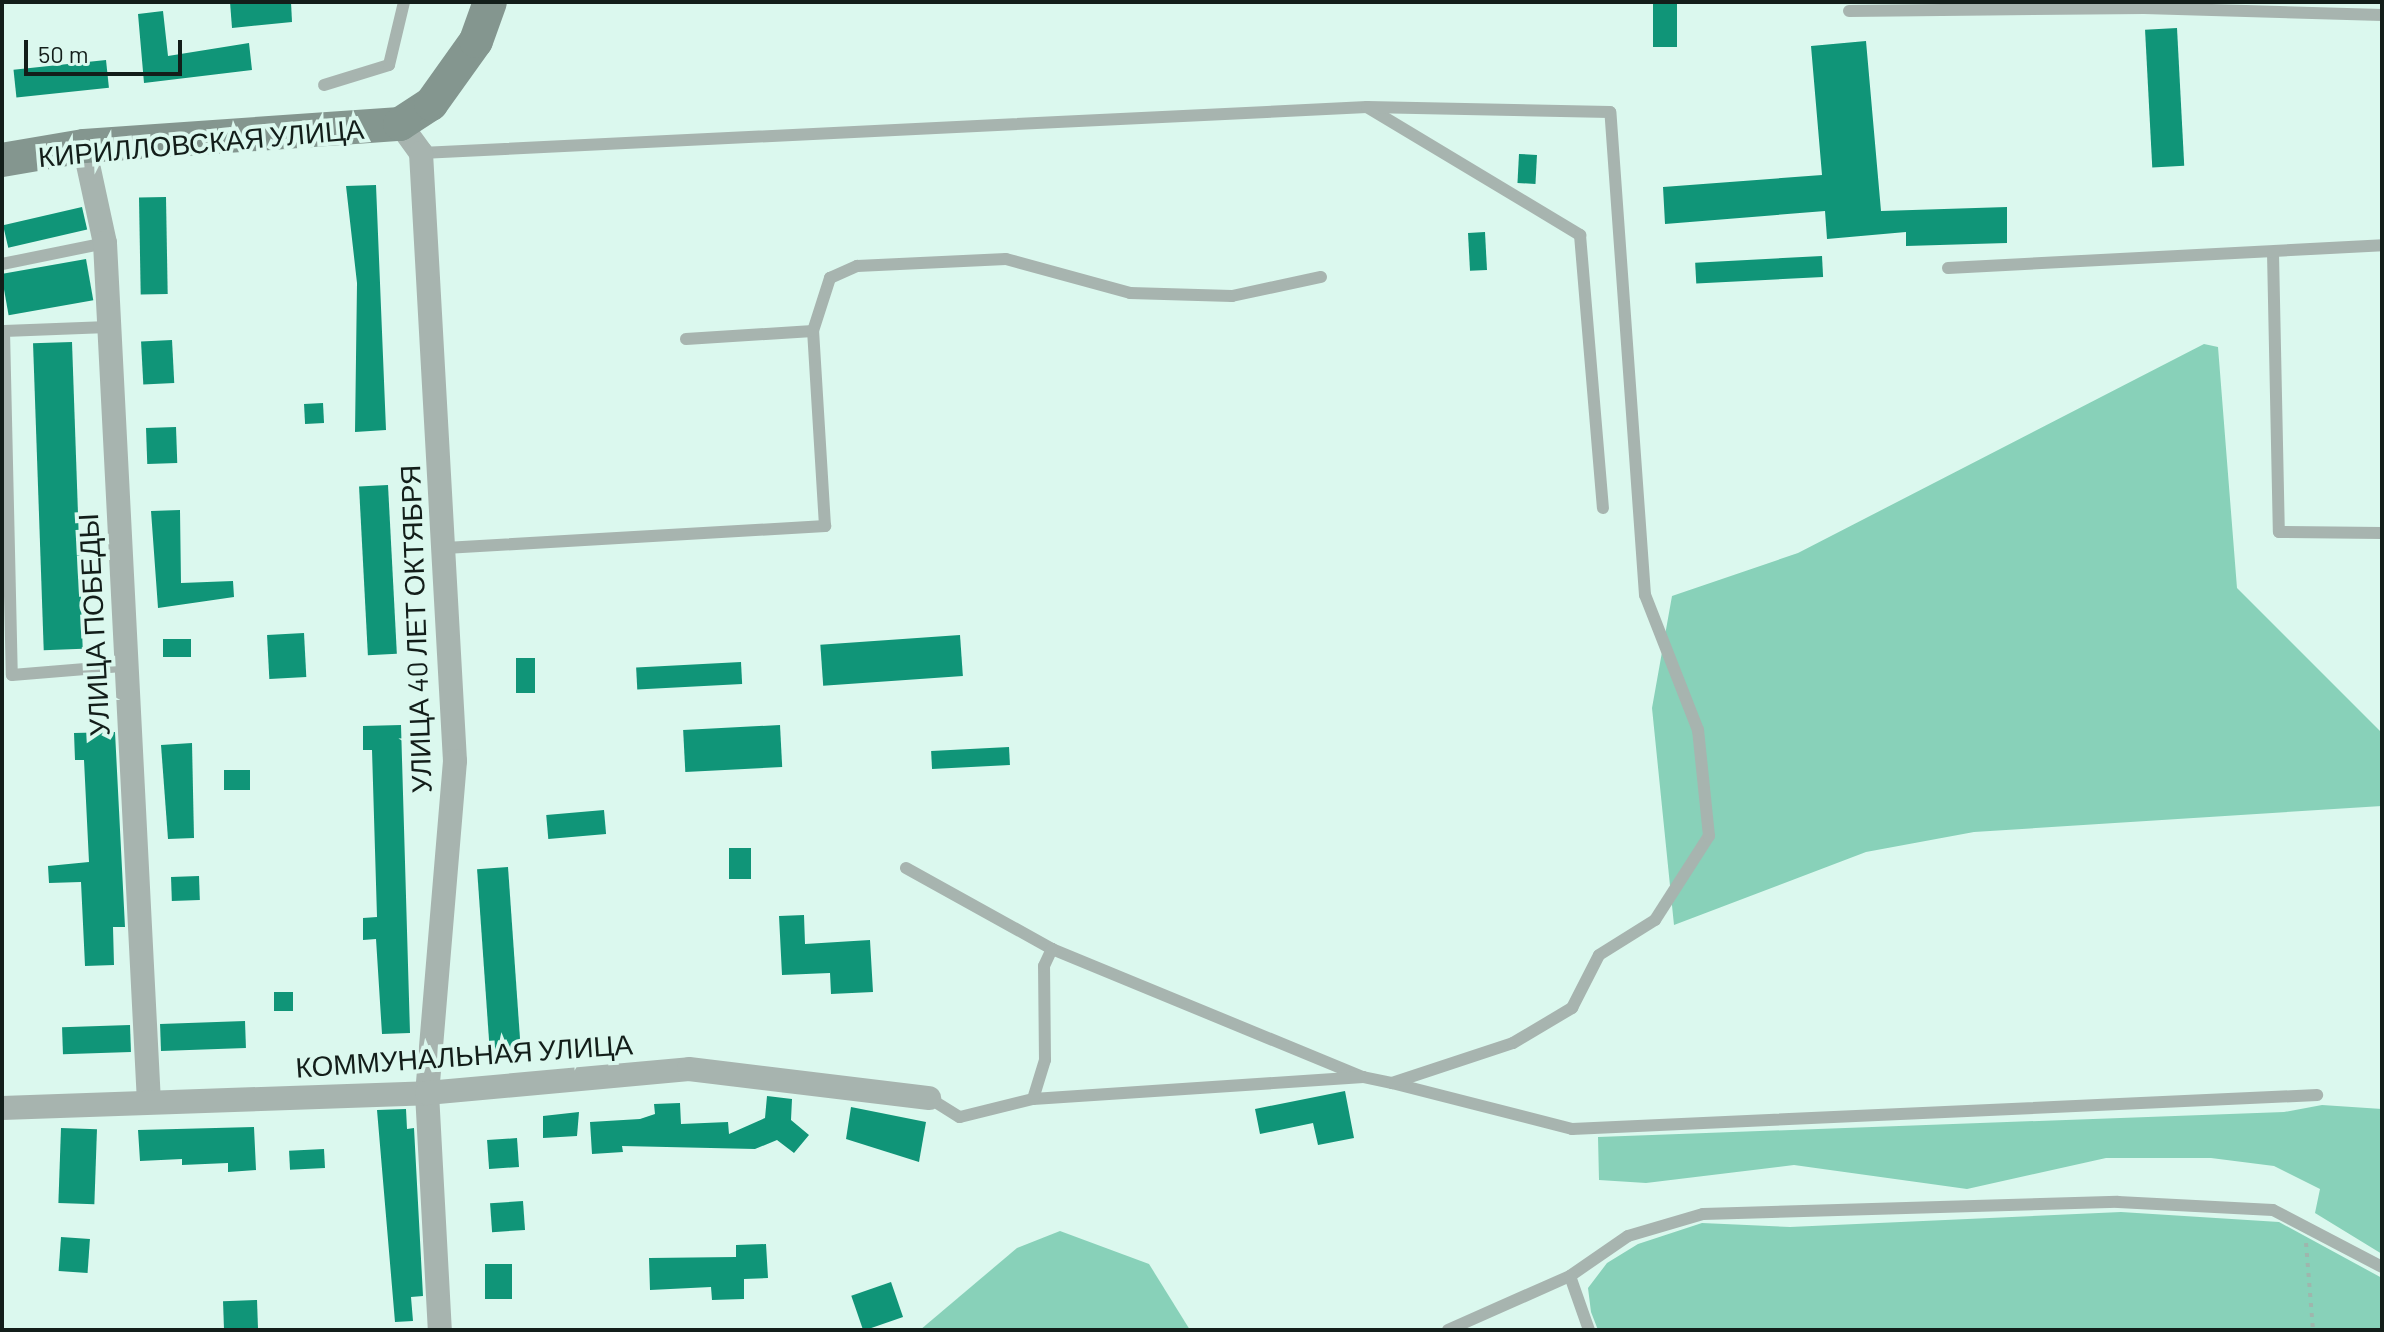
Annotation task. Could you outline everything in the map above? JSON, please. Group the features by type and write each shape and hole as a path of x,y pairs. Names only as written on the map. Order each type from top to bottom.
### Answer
{"main road":[{"path":"400,124 439,93 476,41 490,2"},
{"name":"КИРИЛЛОВСКАЯ УЛИЦА","path":"2,160 84,146 400,124"}],"street":[{"path":"400,124 421,153"},
{"name":"УЛИЦА ПОБЕДЫ","path":"84,146 105,243 122,666 149,1102"},
{"name":"УЛИЦА 40 ЛЕТ ОКТЯБРЯ","path":"421,153 455,761 427,1093 440,1330"},
{"name":"КОММУНАЛЬНАЯ УЛИЦА","path":"2,1108 427,1093 689,1069 929,1098"}],"lane":[{"path":"324,85 389,65 404,2"},
{"path":"1849,11 2144,8 2382,15"},
{"path":"421,153 1367,107 1610,112 1645,595 1698,730 1709,836 1655,920 1599,955 1572,1008 1513,1043 1392,1083"},
{"path":"1367,107 1580,235 1603,508"},
{"path":"2,264 105,243"},
{"path":"1948,268 2382,245"},
{"path":"2273,253 2279,532 2382,533"},
{"path":"445,548 825,526 813,331 830,278 857,266 920,259 1006,259 1130,293 1232,296 1321,277"},
{"path":"108,327 4,331 12,675 122,666"},
{"path":"686,339 813,331"},
{"path":"906,868 1052,949 1363,1077 1572,1129 2317,1095"},
{"path":"1033,1099 1045,1060 1044,966 1052,949"},
{"path":"929,1098 960,1117 1033,1099 1363,1077"},
{"path":"1448,1330 1570,1276 1628,1236 1703,1214 2118,1202 2273,1210 2382,1267"},
{"path":"1570,1276 1589,1330"}],"path":[{"path":"2309,1229 2303,1254 2313,1330"}],"green space":[{"path":"2204,344 2218,347 2237,588 2382,733 2382,806 1974,832 1866,852 1674,925 1652,708 1672,596 1798,553"},
{"path":"2322,1105 2382,1109 2382,1254 2315,1213 2320,1189 2274,1166 2211,1158 2106,1158 1967,1189 1794,1165 1646,1183 1599,1180 1598,1137 2284,1112"},
{"path":"2121,1212 2279,1222 2382,1278 2382,1330 1598,1330 1591,1312 1588,1288 1607,1263 1638,1244 1702,1223 1790,1227"},
{"path":"1060,1231 1149,1264 1190,1330 920,1330 1017,1248"}],"building":[{"path":"230,2 291,2 292,22 232,28"},
{"path":"1653,2 1677,2 1677,47 1653,47"},
{"path":"163,11 168,56 249,43 252,70 144,83 138,14"},
{"path":"2177,28 2184,166 2152,167 2145,30"},
{"path":"1866,41 1881,211 2007,207 2007,243 1906,246 1906,232 1827,239 1825,211 1665,224 1663,187 1822,175 1811,46"},
{"path":"106,60 109,88 16,98 14,70"},
{"path":"1519,154 1537,155 1535,184 1517,183"},
{"path":"376,185 386,430 355,432 357,283 346,186"},
{"path":"139,197 166,197 168,294 141,294"},
{"path":"82,207 87,229 8,248 3,225"},
{"path":"1485,232 1487,270 1470,271 1468,233"},
{"path":"1822,256 1823,277 1696,284 1695,263"},
{"path":"86,259 93,300 9,315 2,274"},
{"path":"172,340 174,383 143,385 141,342"},
{"path":"72,342 83,649 44,650 33,343"},
{"path":"323,403 324,423 305,424 304,404"},
{"path":"176,427 177,463 147,464 146,428"},
{"path":"388,485 397,654 368,655 359,487"},
{"path":"180,510 181,583 233,581 234,597 158,608 151,511"},
{"path":"304,633 306,677 269,679 267,635"},
{"path":"960,635 963,676 823,686 820,645"},
{"path":"163,639 191,639 191,657 163,657"},
{"path":"516,658 535,658 535,693 516,693"},
{"path":"741,662 742,684 637,689 636,667"},
{"path":"401,725 410,1033 382,1034 376,939 363,940 363,918 377,917 372,750 363,750 363,726"},
{"path":"780,725 782,767 685,772 683,730"},
{"path":"115,732 125,927 113,927 114,965 85,966 81,882 49,883 48,866 89,862 84,760 75,760 74,733"},
{"path":"192,743 194,838 168,839 161,745"},
{"path":"1009,747 1010,765 932,769 931,751"},
{"path":"224,770 250,770 250,790 224,790"},
{"path":"604,810 606,834 548,839 546,815"},
{"path":"729,848 751,848 751,879 729,879"},
{"path":"508,867 521,1049 490,1051 477,869"},
{"path":"199,876 200,900 172,901 171,877"},
{"path":"804,915 805,944 870,940 873,992 831,994 830,973 782,975 779,916"},
{"path":"274,992 293,992 293,1011 274,1011"},
{"path":"245,1021 246,1048 161,1051 160,1024"},
{"path":"130,1025 131,1052 63,1054 62,1027"},
{"path":"1345,1091 1354,1138 1318,1145 1313,1123 1260,1134 1255,1109"},
{"path":"767,1096 792,1099 791,1120 809,1135 794,1153 777,1140 755,1149 622,1146 623,1152 592,1154 590,1122 640,1119 655,1114 654,1104 680,1103 681,1124 728,1122 729,1134 765,1118"},
{"path":"851,1107 926,1122 919,1162 846,1139"},
{"path":"406,1109 407,1129 414,1128 423,1296 411,1297 413,1321 395,1322 377,1110"},
{"path":"579,1112 577,1136 543,1138 543,1116"},
{"path":"254,1127 256,1170 228,1172 228,1163 182,1165 182,1159 140,1161 138,1130"},
{"path":"61,1128 97,1129 94,1204 58,1203"},
{"path":"517,1138 519,1167 489,1169 487,1140"},
{"path":"324,1149 325,1168 290,1170 289,1151"},
{"path":"523,1201 525,1230 492,1232 490,1203"},
{"path":"61,1237 90,1239 88,1273 59,1271"},
{"path":"766,1244 768,1278 744,1279 744,1299 712,1300 711,1287 650,1290 649,1258 736,1257 736,1245"},
{"path":"485,1264 512,1264 512,1299 485,1299"},
{"path":"891,1282 903,1317 863,1330 851,1296"},
{"path":"257,1300 258,1330 224,1330 223,1301"}]}
